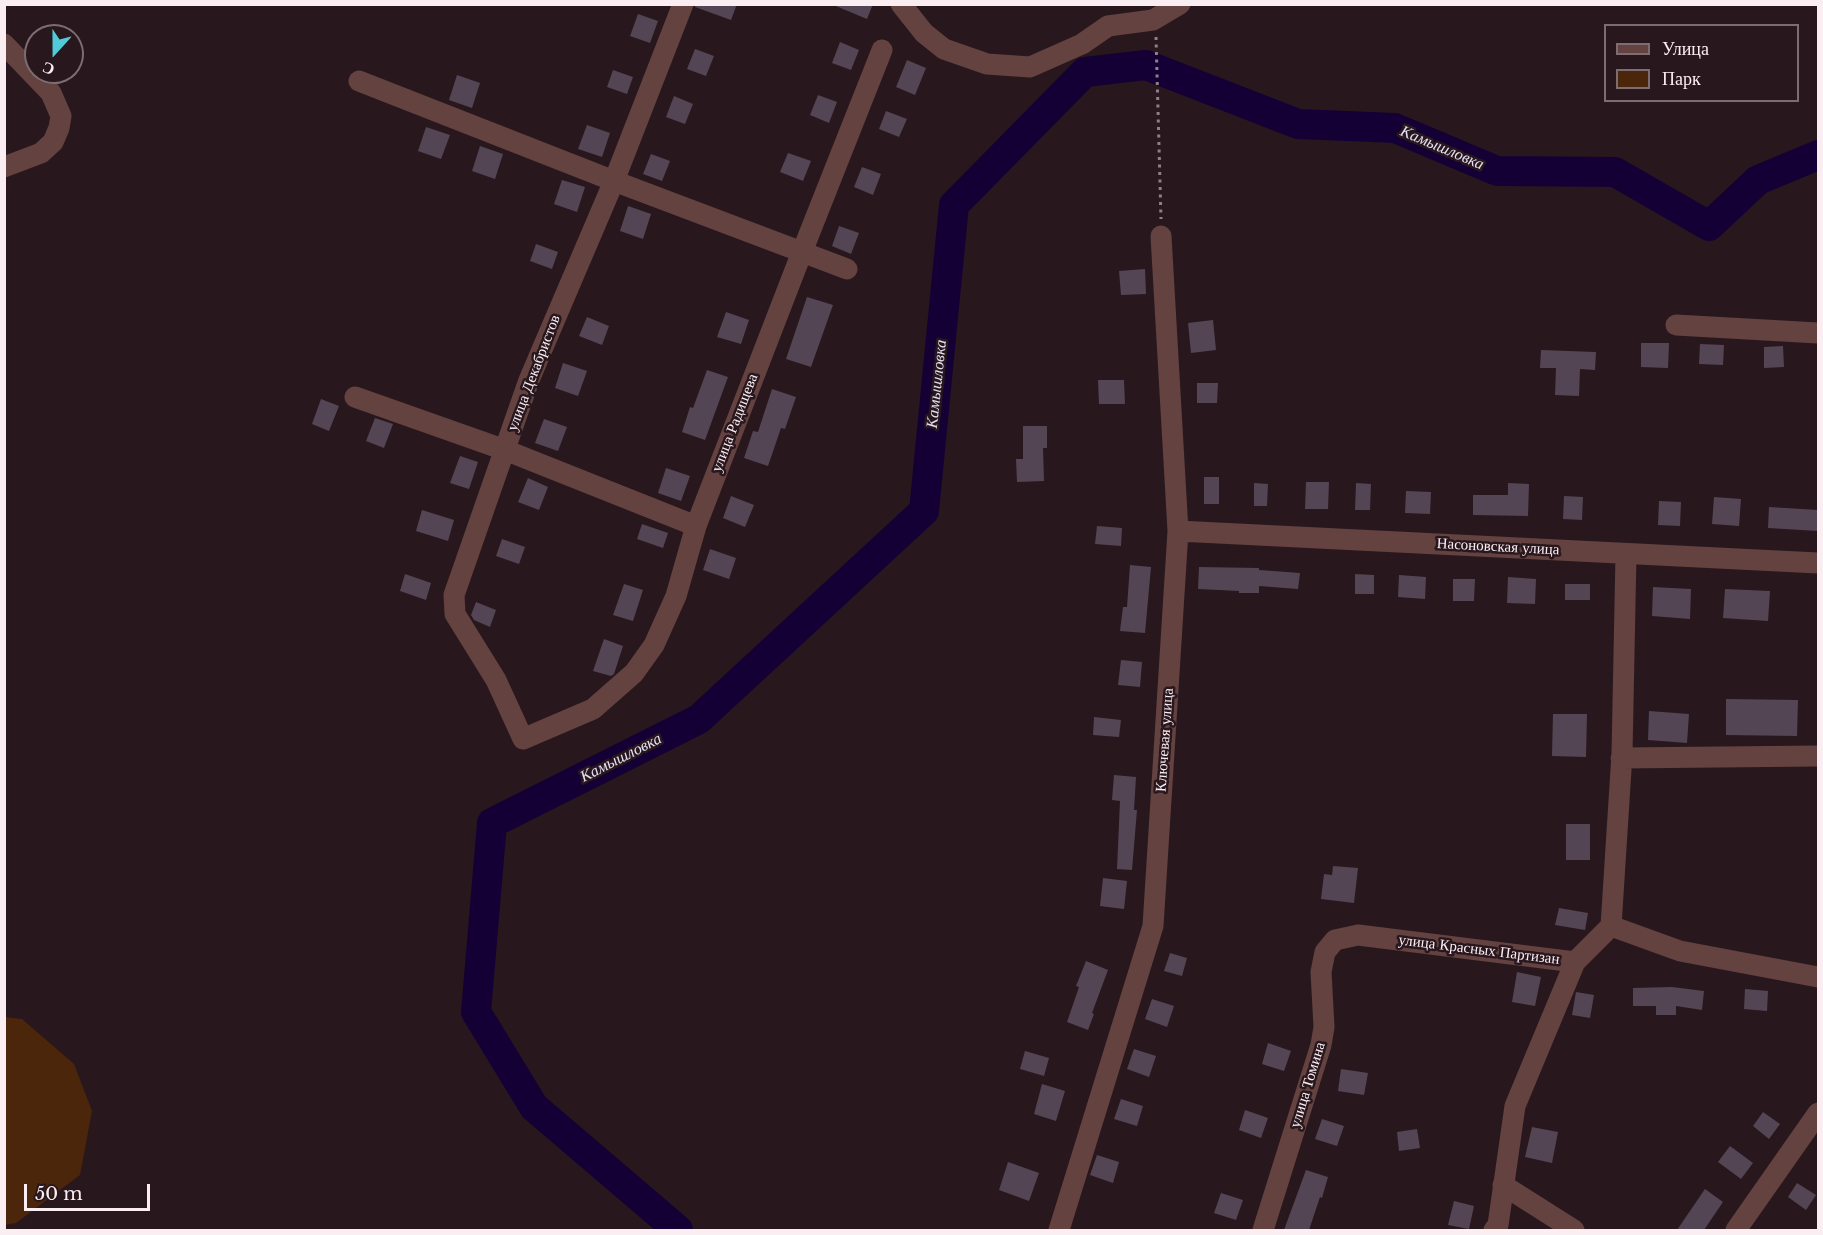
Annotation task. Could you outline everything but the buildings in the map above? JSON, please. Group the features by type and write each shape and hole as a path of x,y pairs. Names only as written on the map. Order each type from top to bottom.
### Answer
{"street":[{"name":"улица Декабристов","path":"523,739 496,680 455,614 454,596 529,380 614,181 683,4"},
{"path":"901,4 924,33 944,49 987,64 1030,67 1082,44 1108,26 1153,20 1180,4"},
{"path":"4,44 51,93 61,116 53,142 41,153 4,167"},
{"name":"улица Радищева","path":"523,739 593,709 634,673 654,645 676,596 696,526 882,50"},
{"path":"359,81 847,269"},
{"name":"Ключевая улица","path":"1059,1230 1153,926 1178,531 1161,236"},
{"path":"1676,325 1818,333"},
{"path":"354,397 505,450 696,526"},
{"name":"Насоновская улица","path":"1178,531 1818,563"},
{"path":"1626,554 1622,758 1611,926 1680,951 1818,977"},
{"path":"1622,758 1818,756"},
{"name":"улица Красных Партизан","path":"1335,940 1358,935 1575,962 1611,926"},
{"name":"улица Томина","path":"1263,1230 1321,1045 1324,1027 1321,972 1324,952 1335,940"},
{"path":"1494,1230 1498,1225 1515,1106 1575,962"},
{"path":"1736,1230 1818,1113"},
{"path":"1503,1185 1574,1230"}],"path":[{"path":"1157,43 1161,236"}],"green space":[{"path":"5,1017 22,1019 74,1064 92,1111 80,1175 16,1223 5,1225"}],"waterway":[{"name":"Камышловка","path":"678,1230 534,1107 476,1012 492,823 699,719 924,511 954,205 1085,72 1146,65 1298,124 1395,128 1497,171 1615,172 1709,226 1758,180 1818,155"}]}
